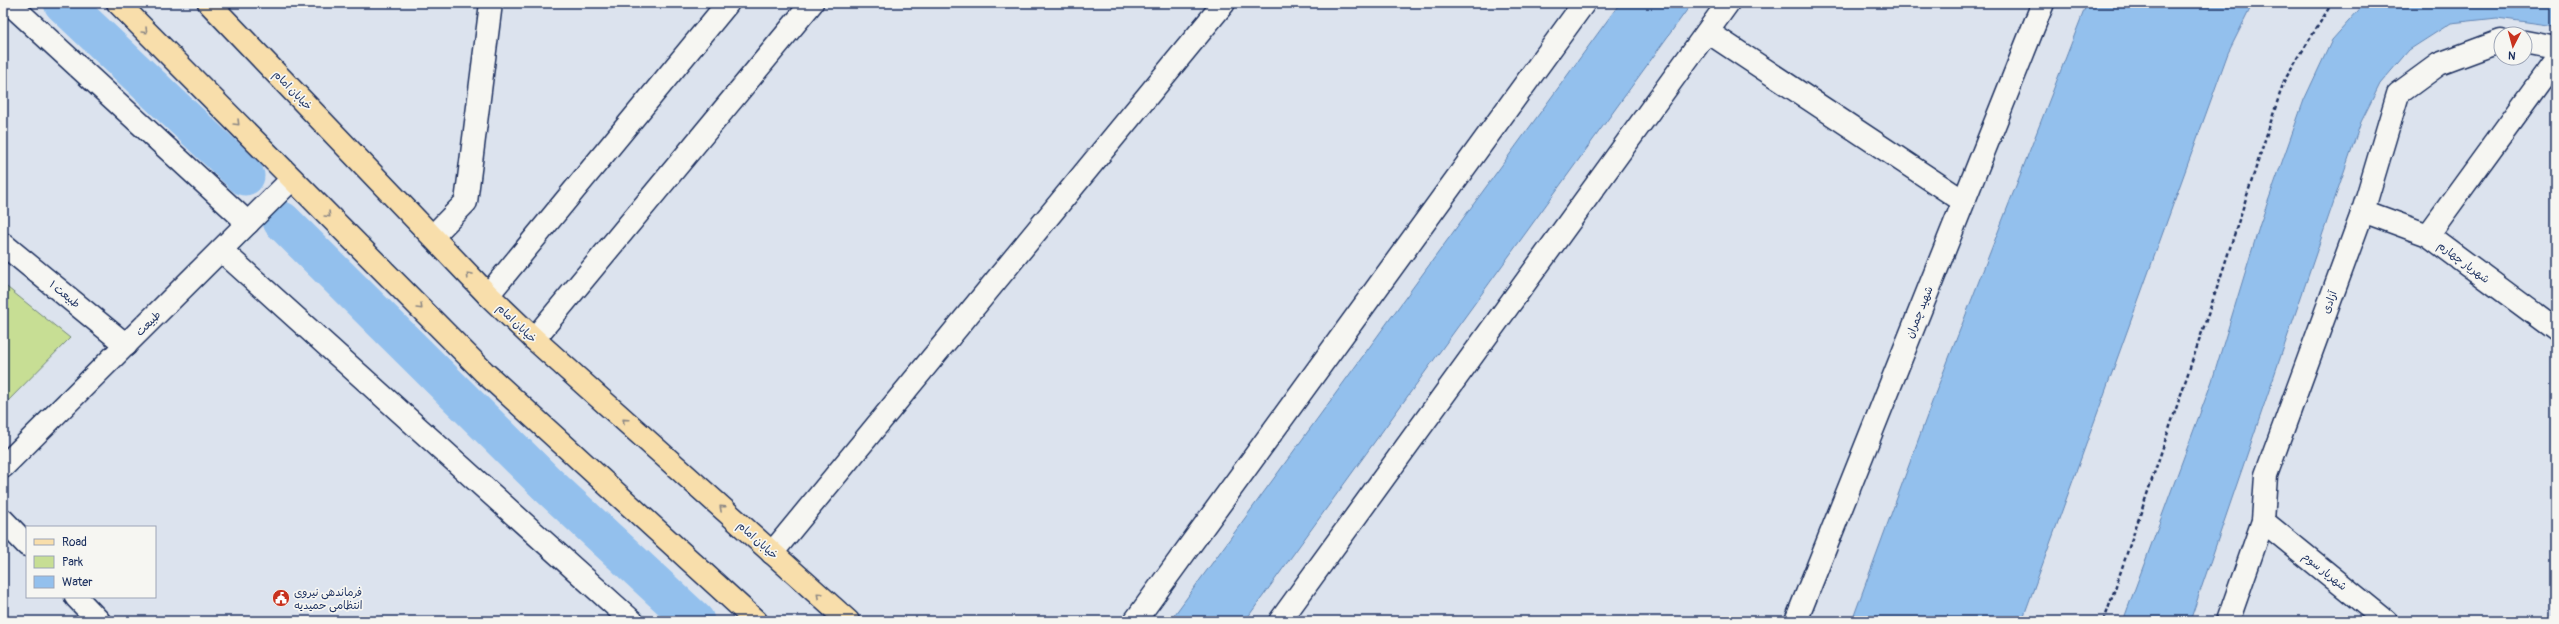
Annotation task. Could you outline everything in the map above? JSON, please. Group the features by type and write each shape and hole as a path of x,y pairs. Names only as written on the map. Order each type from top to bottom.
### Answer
{"main road":[{"path":"118,3 484,372 756,621"},
{"name":"خیابان امام","path":"209,3 488,295 534,339 848,621"}],"street":[{"path":"9,3 248,223"},
{"path":"433,236 466,202 491,3"},
{"path":"488,295 728,3"},
{"path":"534,339 812,3"},
{"path":"772,553 1224,3"},
{"path":"1135,621 1584,3"},
{"path":"1280,621 1728,3"},
{"name":"شهید چمران","path":"1796,621 1962,201 2043,3"},
{"path":"1708,32 1962,201"},
{"name":"آزادی","path":"2228,621 2263,521 2266,475 2363,211 2398,94 2438,64 2493,44"},
{"path":"2533,44 2556,48"},
{"path":"2428,235 2556,59"},
{"name":"طبیعت","path":"3,467 292,179"},
{"name":"شهریار چهارم","path":"2363,211 2428,235 2556,330"},
{"name":"طبیعت ۱","path":"3,244 126,345"},
{"path":"221,250 632,621"},
{"path":"3,520 26,545"},
{"name":"شهریار سوم","path":"2263,521 2386,621"},
{"path":"77,598 99,621"}],"path":[{"path":"2104,621 2217,288 2284,81 2332,3"}],"green space":[{"path":"3,284 70,338 3,406"}],"water":[{"path":"1620,3 1692,3 1245,621 1170,621"},
{"path":"2087,3 2253,3 2228,53 2022,621 1852,621 1935,394"},
{"path":"2365,3 2556,3 2556,26 2497,18 2451,23 2409,50 2380,84 2361,122 2190,621 2123,621 2212,381 2260,224 2304,100 2332,40"}],"waterway":[{"path":"63,3 245,176"},
{"path":"282,221 547,484 695,621"}],"place":[{"name":"فرماندهی نیروی انتظامی حمیدیه","path":"281,598"}]}
